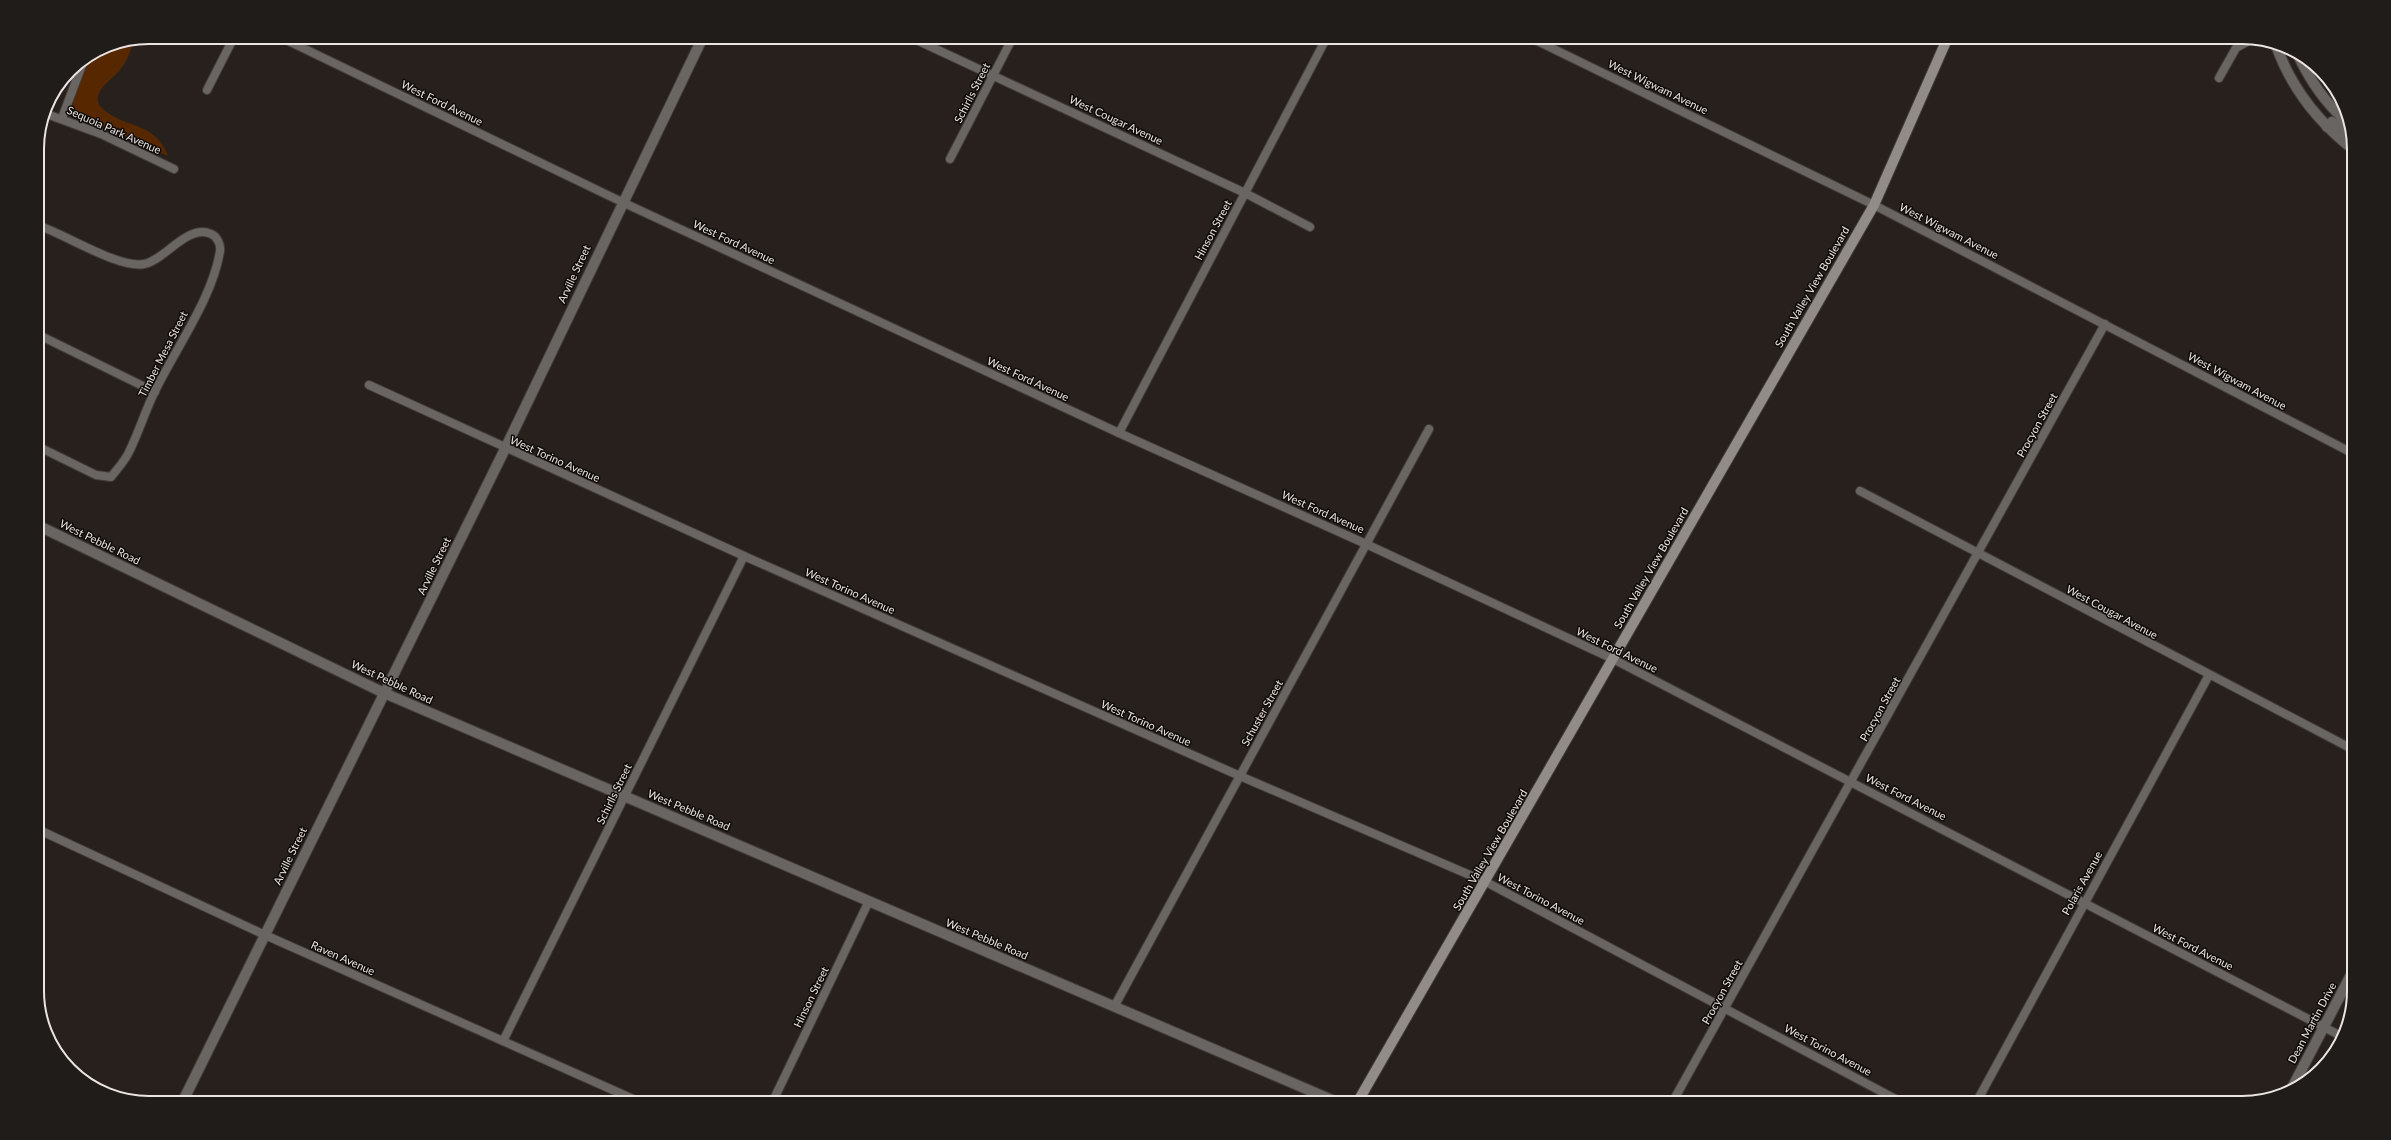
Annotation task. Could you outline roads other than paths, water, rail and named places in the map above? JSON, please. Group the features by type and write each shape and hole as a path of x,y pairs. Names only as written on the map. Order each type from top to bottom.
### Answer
{"main road":[{"name":"South Valley View Boulevard","path":"1361,1096 1486,882 1666,564 1874,205 1945,44"}],"street":[{"path":"207,90 230,44"},
{"name":"West Ford Avenue","path":"295,44 622,202 1119,433 1366,544 1613,659 2337,1034"},
{"name":"Arville Street","path":"185,1096 505,448 622,202 700,44"},
{"name":"West Cougar Avenue","path":"925,44 1245,193 1310,227"},
{"name":"Schirlls Street","path":"950,159 1010,44"},
{"name":"Hinson Street","path":"1119,433 1323,44"},
{"name":"West Wigwam Avenue","path":"1544,44 1874,205 2347,450"},
{"path":"2219,78 2236,48 2243,44"},
{"path":"2278,51 2288,74 2299,93 2327,127 2347,144"},
{"path":"2301,63 2307,76 2341,116"},
{"path":"62,118 80,70"},
{"name":"Sequoia Park Avenue","path":"50,115 101,134 174,169"},
{"path":"2327,127 2332,122 2336,123 2345,130"},
{"name":"Timber Mesa Street","path":"44,229 79,242 114,260 136,265 146,264 183,239 200,232 211,233 216,238 221,249 212,283 155,392 128,454 111,477 96,475 44,449"},
{"name":"Procyon Street","path":"1676,1096 1852,782 2105,324"},
{"path":"44,337 155,392"},
{"name":"West Torino Avenue","path":"369,385 744,556 1240,776 1486,882 1890,1096"},
{"name":"Schuster Street","path":"1114,1007 1429,429"},
{"name":"West Cougar Avenue","path":"1860,491 2208,675 2347,746"},
{"name":"West Pebble Road","path":"44,528 384,693 1323,1096"},
{"name":"Schirlls Street","path":"503,1041 744,556"},
{"name":"Polaris Avenue","path":"1980,1096 2208,675"},
{"name":"Raven Avenue","path":"44,832 265,935 626,1096"},
{"name":"Hinson Street","path":"775,1096 869,901"},
{"name":"Dean Martin Drive","path":"2296,1081 2347,983"}]}
